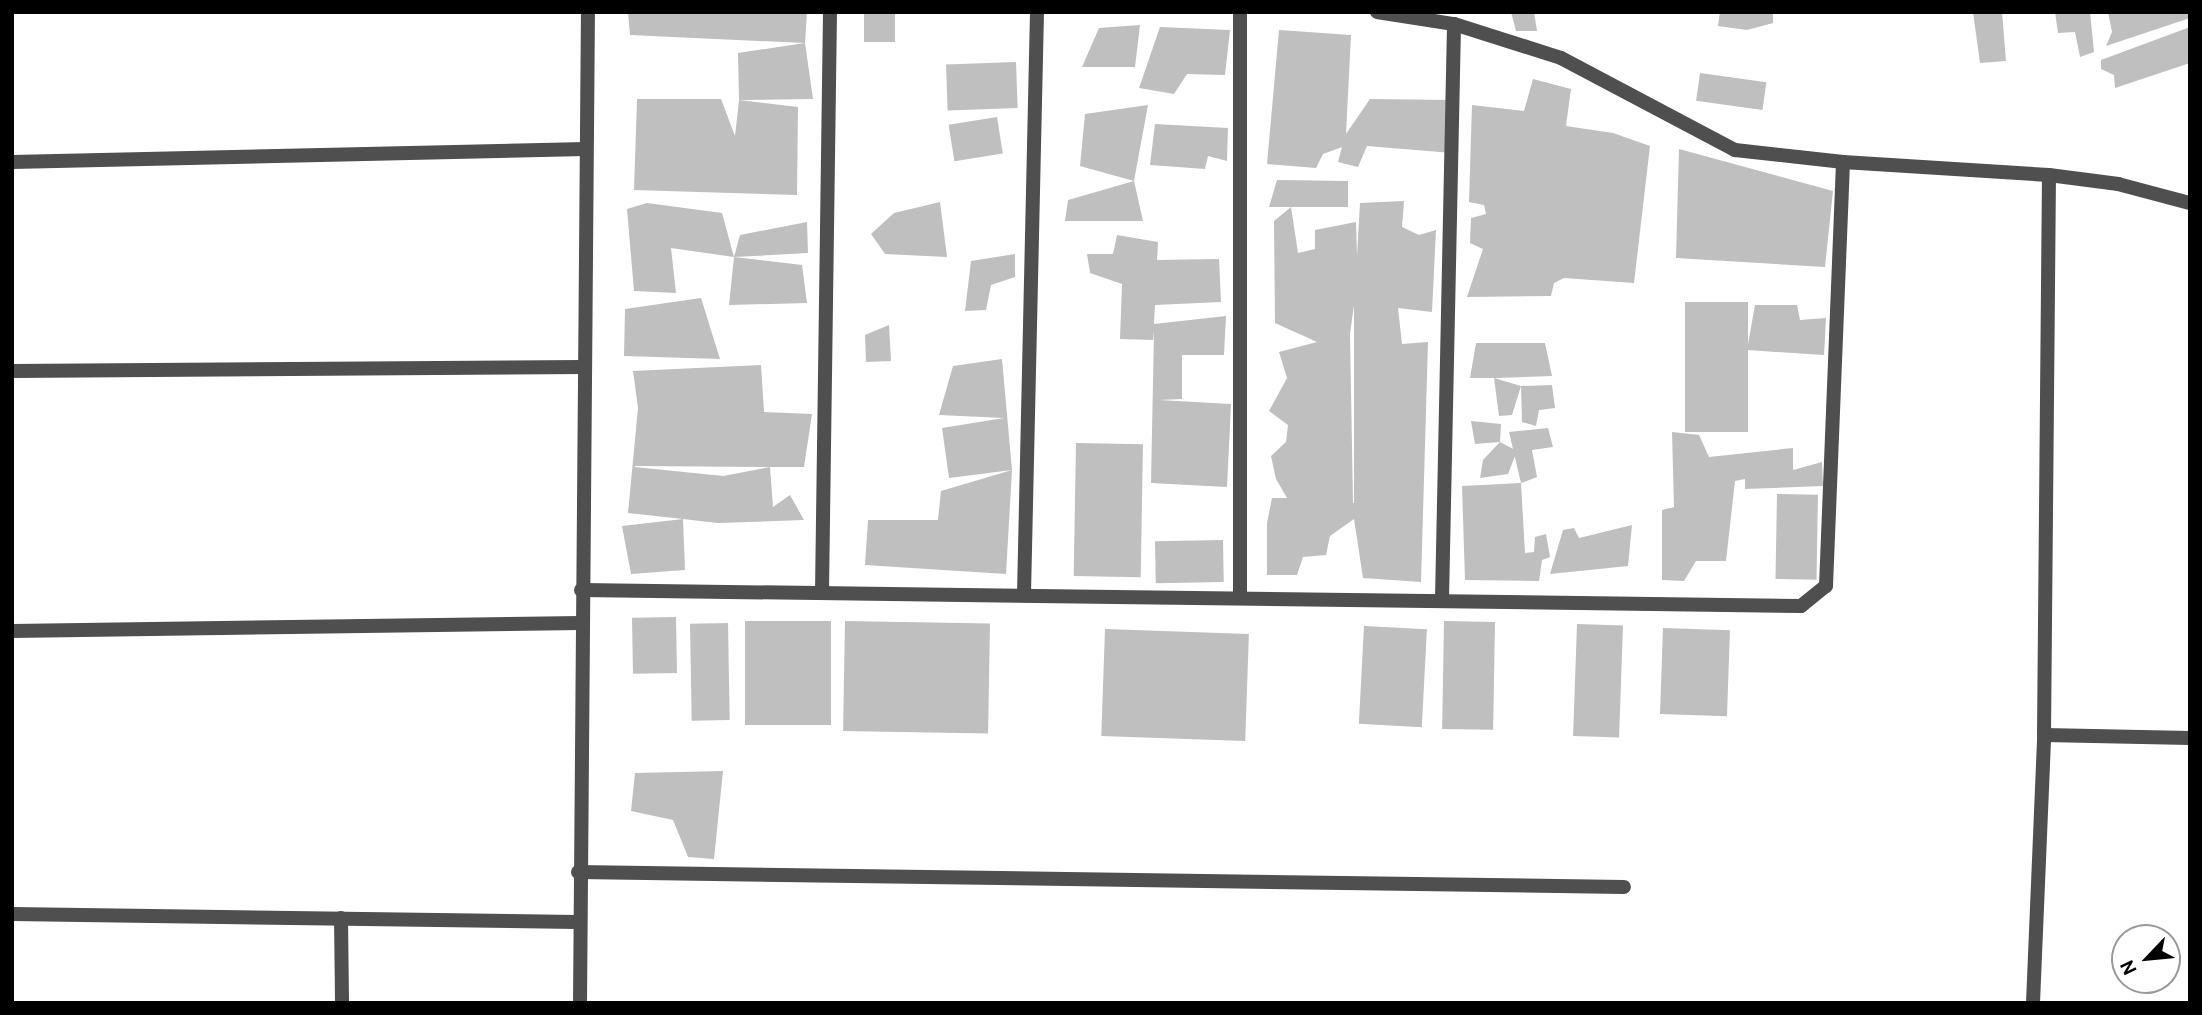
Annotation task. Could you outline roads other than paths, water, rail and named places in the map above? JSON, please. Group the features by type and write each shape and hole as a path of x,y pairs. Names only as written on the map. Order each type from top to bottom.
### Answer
{"street":[{"path":"580,1003 577,922 588,12"},
{"path":"822,592 831,12"},
{"path":"1024,594 1037,12"},
{"path":"1240,12 1240,596"},
{"path":"1377,12 1454,24 1561,58 1681,125 1735,149 1843,163 2049,175 2118,184 2190,203"},
{"path":"1443,599 1454,24"},
{"path":"12,162 586,149"},
{"path":"581,590 1240,596 1801,606 1815,599 1826,586 1843,163"},
{"path":"2033,1003 2044,736 2049,175"},
{"path":"12,371 584,368"},
{"path":"12,631 581,623"},
{"path":"2044,736 2190,738"},
{"path":"578,872 1624,887"},
{"path":"12,914 577,922"},
{"path":"341,918 342,1003"}]}
